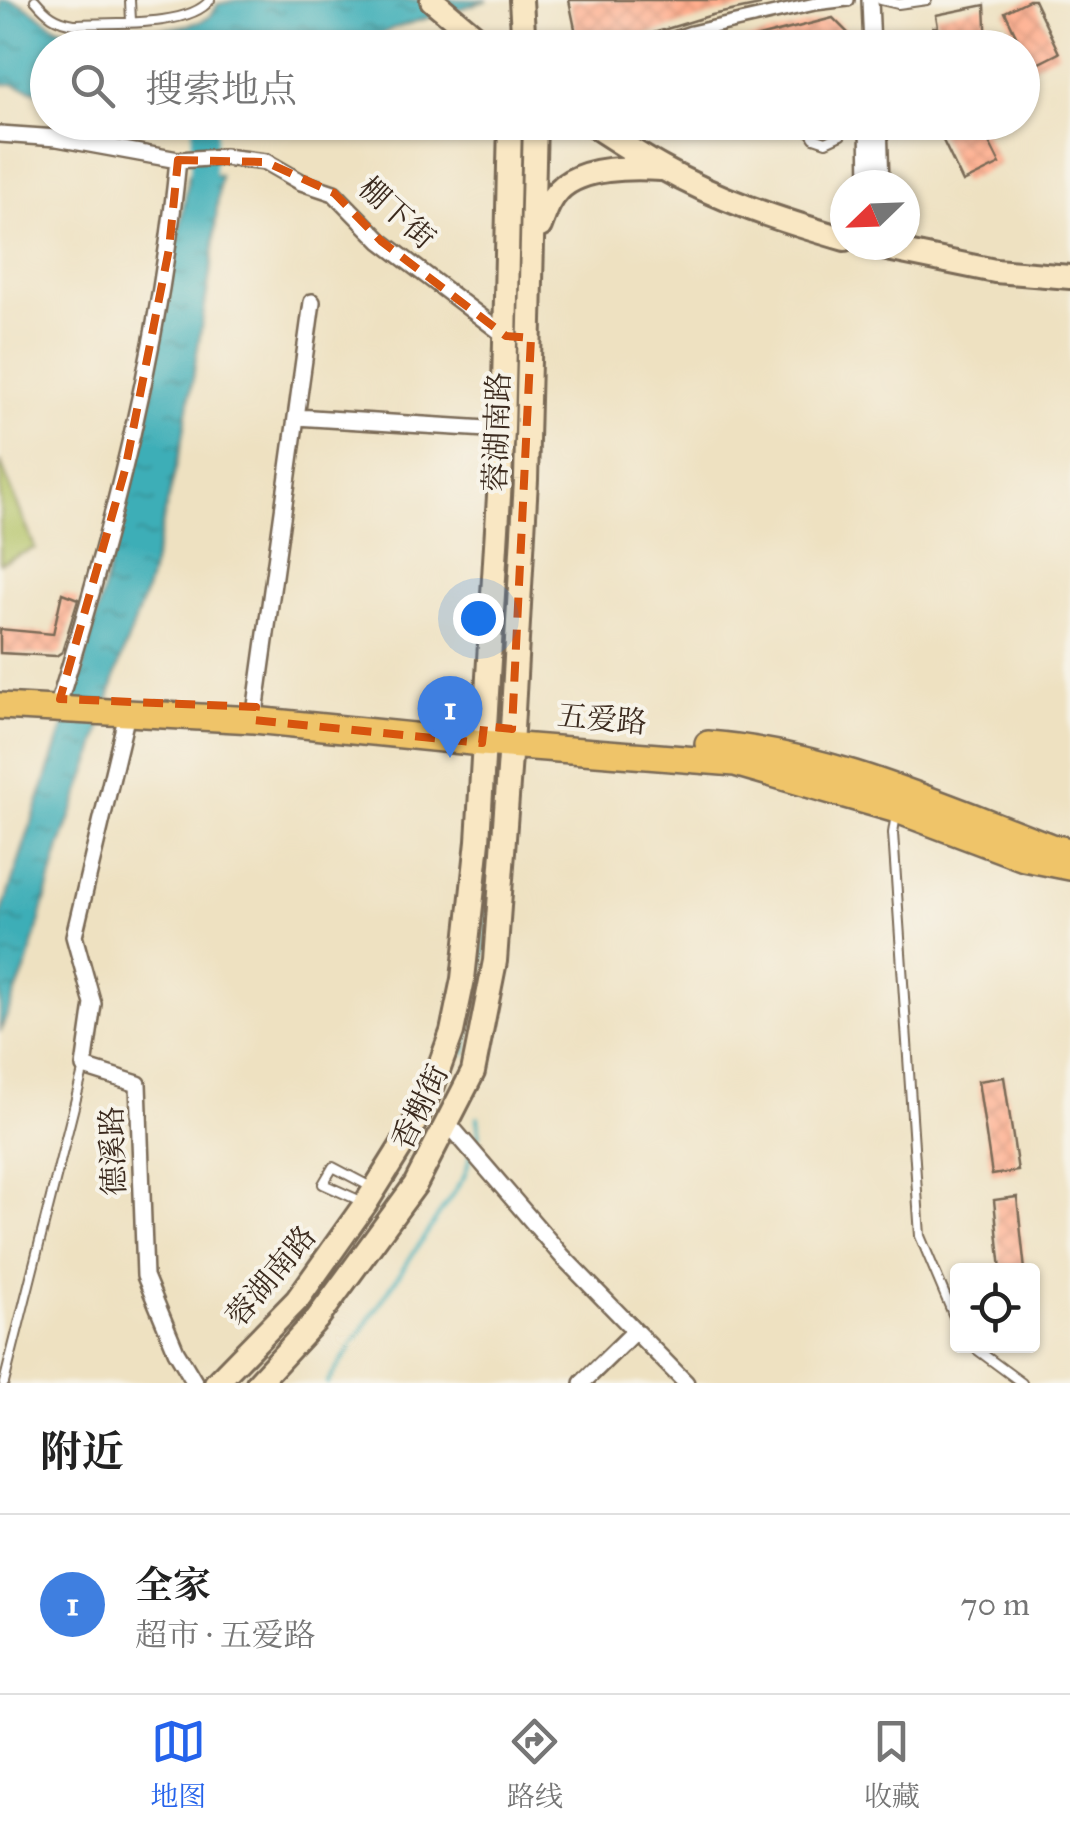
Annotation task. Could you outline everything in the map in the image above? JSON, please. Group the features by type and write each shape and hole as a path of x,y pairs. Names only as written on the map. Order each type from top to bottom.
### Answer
{"main road":[{"path":"432,0 469,30"},
{"path":"521,5 523,30"},
{"name":"蓉湖南路","path":"216,1383 297,1300 370,1196 433,1085 452,1032 463,979 478,841 503,430 510,140"},
{"name":"蓉湖南路","path":"512,736 535,140"},
{"path":"617,140 663,169 830,235"},
{"path":"534,238 562,186 586,176 637,167 663,169"},
{"path":"920,255 996,271 1070,277"},
{"path":"506,336 530,338"},
{"path":"0,695 59,704"},
{"path":"0,706 59,704"},
{"name":"五爱路","path":"59,704 255,714 512,736 751,748 904,791 1064,847"},
{"name":"五爱路","path":"512,736 735,763 897,810 1024,858 1070,868"},
{"name":"香榭街","path":"258,1383 317,1319 453,1130 472,1072 494,961 512,736"},
{"path":"1024,858 1070,881"}],"street":[{"path":"700,30 848,0"},
{"path":"870,0 871,30"},
{"name":"棚下街","path":"0,134 30,132"},
{"name":"棚下街","path":"98,140 178,160 224,157 266,162 301,182 334,193 381,241 506,336"},
{"path":"868,140 869,170"},
{"path":"880,140 881,170"},
{"path":"59,704 125,470 169,248 178,160"},
{"path":"255,714 312,302"},
{"path":"296,417 503,430"},
{"name":"德溪路","path":"118,709 74,936 93,1004 84,1067 138,1084 146,1276 176,1351 195,1383"},
{"path":"453,1130 562,1256 686,1383"},
{"path":"582,1383 635,1331"}],"lane":[{"path":"35,0 46,14 60,22 184,17 210,0"},
{"path":"130,0 131,21"},
{"path":"881,0 898,4 927,0"},
{"path":"897,810 893,834 920,1236 950,1307"},
{"path":"4,1383 84,1067"},
{"path":"332,1167 370,1196 322,1184 332,1167"},
{"path":"981,1353 1022,1383"}],"highlighted area":[{"path":"178,160 266,162 334,193 381,241 506,336 531,338 512,729 484,726 482,743 254,720 256,707 60,699 125,470 169,249"}],"green space":[{"path":"0,461 35,548 0,563"}],"water":[{"path":"0,0 19,3 68,30 30,30 30,89 0,84"},
{"path":"238,0 488,0 391,29 148,30 198,22 210,16 218,4"},
{"path":"189,174 220,175 212,262 183,438 148,585 60,847 28,963 0,1032 0,918 82,671 147,422"}],"building":[{"path":"569,0 760,0 760,5 663,30 575,30"},
{"path":"1034,0 1059,53 1040,62 1040,30 1014,30 1005,12"},
{"path":"985,5 986,30 933,30 938,27 936,15"},
{"path":"833,18 845,30 786,30"},
{"path":"943,140 988,140 1000,164 963,182"},
{"path":"62,593 78,599 62,652 56,656 0,653 0,629 53,634"},
{"path":"1004,1077 1018,1171 992,1175 978,1081"},
{"path":"1017,1197 1024,1263 1000,1263 994,1200"}],"waterway":[{"path":"200,210 204,140"},
{"path":"521,220 522,140"},
{"path":"511,555 515,465"},
{"path":"465,1053 485,946 488,854"},
{"path":"474,1146 479,1134 478,1117"},
{"path":"327,1383 464,1177 471,1155"}],"place":[{"name":"全家","path":"450,758"}]}
